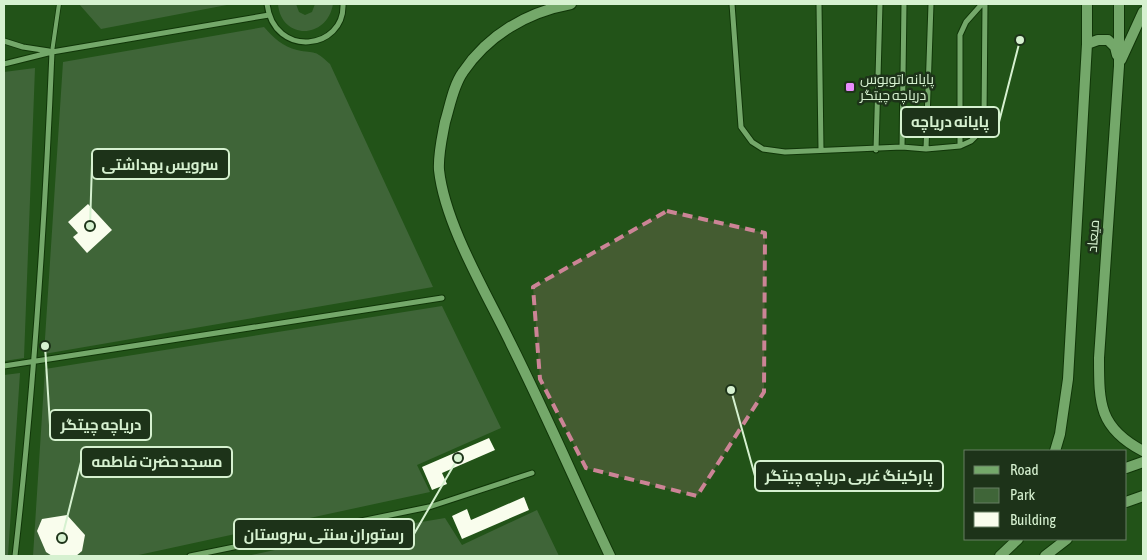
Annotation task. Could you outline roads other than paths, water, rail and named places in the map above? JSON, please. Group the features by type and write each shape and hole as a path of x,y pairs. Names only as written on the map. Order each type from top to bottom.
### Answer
{"street":[{"path":"267,4 268,15 274,27 283,36 295,41 307,42 319,40 335,28 340,20 343,4"},
{"path":"571,4 546,9 518,22 489,42 462,73 451,99 440,144 439,170 447,204 470,262 512,345 610,556"},
{"path":"732,4 741,127 752,142 763,149 786,152 960,146 971,141 980,132 984,117 984,4"},
{"path":"819,4 821,150"},
{"path":"876,150 880,4"},
{"path":"902,147 904,4"},
{"path":"926,148 931,4"},
{"path":"960,146 960,35 966,22 984,4"},
{"name":"میعاد","path":"1055,450 1060,434 1068,379 1087,44 1087,4"},
{"name":"میعاد","path":"1119,4 1118,66 1099,358 1099,389 1103,410 1111,427 1124,441 1143,451"},
{"path":"1118,66 1143,12"},
{"path":"4,64 52,52 268,15"},
{"path":"1087,44 1098,40 1108,40 1115,47 1118,66"},
{"path":"4,41 22,48 52,52"},
{"path":"15,556 30,418 44,228 52,52"},
{"path":"4,366 442,298"},
{"path":"1127,468 1143,462"},
{"path":"190,556 429,507 532,473"},
{"path":"1127,502 1143,496"},
{"path":"1000,556 1017,540"},
{"path":"1046,556 1065,540"}],"lane":[{"path":"52,52 59,4"}],"place":[{"name":"پایانه دریاچه","path":"1020,40"},
{"name":"پایانه اتوبوس دریاچه چیتگر","path":"850,87"},
{"name":"سرویس بهداشتی","path":"90,226"},
{"name":"دریاچه چیتگر","path":"45,346"},
{"name":"پارکینگ غربی دریاچه چیتگر","path":"731,390"},
{"name":"رستوران سنتی سروستان","path":"458,458"},
{"name":"مسجد حضرت فاطمه","path":"62,538"}]}
